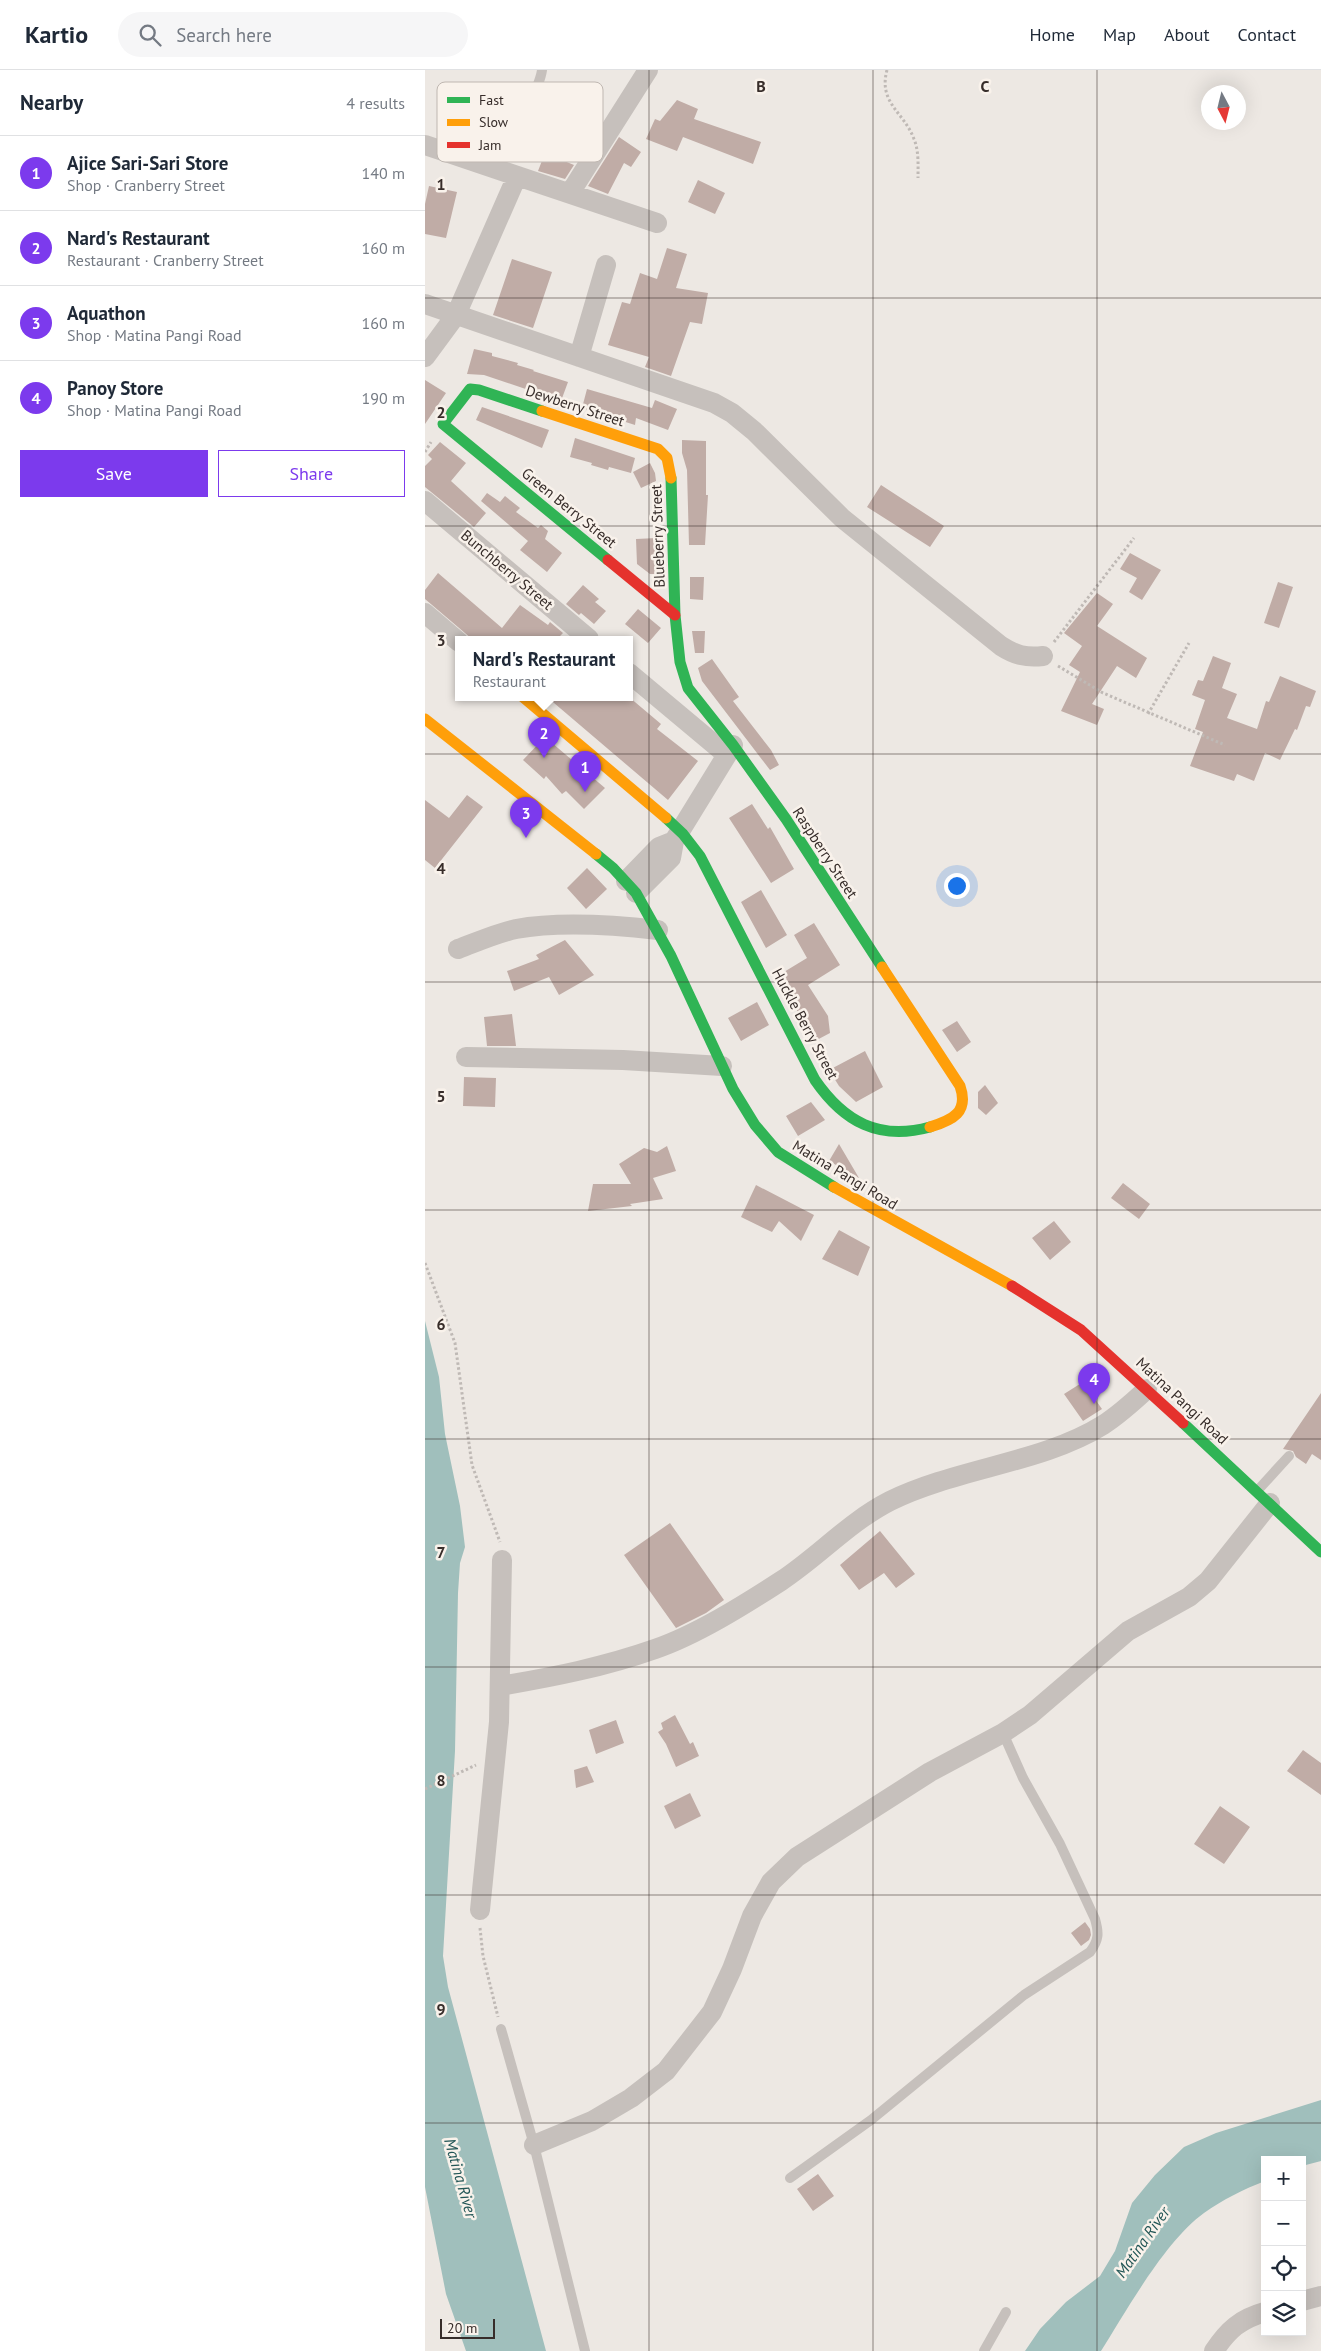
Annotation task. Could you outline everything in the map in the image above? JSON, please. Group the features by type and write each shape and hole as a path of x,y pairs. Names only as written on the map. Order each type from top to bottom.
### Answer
{"street":[{"path":"603,141 648,70"},
{"path":"425,145 437,149"},
{"path":"475,162 657,222"},
{"path":"570,193 590,162"},
{"path":"425,357 456,315 517,176"},
{"path":"579,357 606,265"},
{"path":"425,304 714,403 732,413 843,518 1001,646 1015,655 1043,656"},
{"name":"Dewberry Street","path":"443,424 464,394 470,389 658,449 667,458"},
{"name":"Green Berry Street","path":"443,424 675,615"},
{"name":"Blueberry Street","path":"667,458 671,470 675,615"},
{"name":"Bunchberry Street","path":"425,501 585,636"},
{"path":"425,613 455,639"},
{"name":"Raspberry Street","path":"675,615 680,662 688,688 730,750 801,842 960,1086 964,1099 963,1105"},
{"path":"631,887 659,847 677,835 730,750 667,704 633,676"},
{"path":"667,704 688,688"},
{"name":"Huckle Berry Street","path":"528,701 619,780 700,856 815,1080 837,1108 862,1125 890,1133 914,1130 942,1122 953,1116 963,1105"},
{"name":"Matina Pangi Road","path":"425,719 613,868 631,887 658,930 733,1089 755,1125 778,1152 792,1163 881,1214 981,1267 1053,1310 1081,1330 1264,1497 1321,1552"},
{"path":"459,949 516,929 572,925 619,926 658,930"},
{"path":"465,1056 623,1060 722,1066"},
{"path":"500,1686 589,1669 657,1649 755,1598 788,1576 837,1535 874,1510 924,1486 1076,1439 1102,1426 1126,1409 1147,1389"},
{"path":"534,2145 592,2121 631,2098 666,2071 712,2012 732,1969 752,1916 771,1882 797,1857 929,1772 1003,1734 1030,1715 1128,1631 1173,1607 1208,1581 1264,1497"},
{"path":"480,1910 497,1756 502,1560"},
{"path":"1306,2300 1321,2296"},
{"path":"1214,2351 1233,2326 1261,2313"}],"lane":[{"path":"537,82 542,70"},
{"path":"493,168 496,162"},
{"path":"1264,1497 1289,1456"},
{"path":"791,2178 871,2120 1024,1995 1074,1964 1090,1952 1097,1943 1099,1932 1095,1919 1060,1844 1023,1778 1003,1734"},
{"path":"501,2029 534,2145 585,2351"},
{"path":"984,2351 1006,2312"}],"path":[{"path":"887,70 884,84 888,100 904,120 914,139 919,159 918,178"},
{"path":"1134,538 1043,656 1103,693 1148,714 1225,745"},
{"path":"1148,714 1189,643"},
{"path":"425,1263 455,1343 472,1465 499,1541 502,1560"},
{"path":"425,1789 478,1764"},
{"path":"480,1910 483,1956 501,2029"}],"water":[{"name":"Matina River","path":"425,1321 439,1377 445,1434 460,1506 465,1547 460,1563 458,1593 455,1751 443,1956 448,1987 546,2351 466,2351 446,2294 425,2187"},
{"name":"Matina River","path":"1321,2100 1321,2161 1306,2165 1306,2156 1261,2156 1261,2183 1233,2195 1211,2208 1189,2225 1161,2258 1101,2351 1025,2351 1040,2329 1066,2302 1100,2276 1115,2251 1132,2203 1155,2175 1184,2147 1216,2133"}],"building":[{"path":"677,100 698,109 694,119 761,142 753,164 683,137 677,151 646,139 655,119 660,121"},
{"path":"619,137 641,152 631,167 624,163 608,194 588,186"},
{"path":"542,162 567,162 574,165 565,179 538,171"},
{"path":"698,180 725,193 715,214 688,202"},
{"path":"429,186 457,192 446,238 425,234 425,204"},
{"path":"667,248 687,254 676,288 708,293 702,324 690,322 671,376 645,367 649,357 608,345 622,302 630,304 640,273 657,279"},
{"path":"512,259 552,272 533,328 493,315"},
{"path":"474,349 492,353 492,356 518,363 517,365 568,382 561,401 484,375 467,374"},
{"path":"425,380 446,393 425,424"},
{"path":"587,389 652,408 655,400 677,409 668,430 636,418 635,425 582,408"},
{"path":"482,407 549,430 542,448 476,420"},
{"path":"575,438 635,458 631,473 609,467 608,470 570,457"},
{"path":"682,440 706,441 706,495 708,495 705,545 689,545 687,470 682,453"},
{"path":"440,442 466,463 451,481 486,513 474,527 425,487 425,466 432,459 428,455"},
{"path":"650,463 655,473 656,481 641,488 633,472"},
{"path":"881,485 944,526 930,547 867,507"},
{"path":"487,493 500,502 505,496 520,508 516,512 538,528 541,525 548,531 545,539 562,553 547,572 520,550 528,541 481,501"},
{"path":"657,538 658,574 650,574 637,564 636,539"},
{"path":"1130,553 1161,570 1142,600 1129,592 1137,578 1120,569"},
{"path":"438,573 502,628 520,605 548,625 550,622 563,633 560,636 468,636 425,599 425,590"},
{"path":"690,577 704,577 703,600 690,599"},
{"path":"1278,582 1293,587 1279,628 1264,623"},
{"path":"583,585 599,599 595,602 606,611 594,624 566,604"},
{"path":"1097,593 1113,604 1097,626 1147,658 1136,678 1117,666 1092,704 1104,709 1097,725 1061,711 1080,672 1069,665 1082,646 1064,633"},
{"path":"638,609 661,628 648,643 625,624"},
{"path":"692,631 705,631 704,653 695,653"},
{"path":"1213,656 1231,663 1222,688 1237,694 1227,718 1257,729 1266,701 1269,702 1280,676 1316,691 1310,707 1306,706 1297,730 1295,729 1280,760 1265,753 1254,781 1237,774 1234,781 1190,766 1203,732 1195,729 1205,700 1192,695 1198,680 1203,681"},
{"path":"712,659 739,697 733,701 771,750 779,765 770,770 702,681 698,668"},
{"path":"633,700 661,724 657,729 698,761 668,800 552,701"},
{"path":"545,737 605,788 584,809 566,791 562,794 546,776 544,779 523,760"},
{"path":"467,795 483,807 435,868 425,860 425,800 449,818"},
{"path":"752,804 768,829 770,827 794,869 771,883 729,818"},
{"path":"587,868 607,889 586,909 567,888"},
{"path":"761,890 787,935 766,948 741,902"},
{"path":"814,923 840,965 808,985 828,1016 830,1033 813,1042 779,975 807,958 794,935"},
{"path":"565,940 594,975 559,995 549,977 514,991 507,971 539,959 536,955"},
{"path":"757,1002 769,1025 741,1041 728,1018"},
{"path":"512,1014 516,1046 487,1046 484,1017"},
{"path":"957,1021 971,1042 957,1052 942,1030"},
{"path":"865,1051 883,1087 856,1102 839,1086 829,1070"},
{"path":"464,1077 496,1078 495,1107 463,1106"},
{"path":"985,1085 998,1103 986,1115 978,1108 978,1092"},
{"path":"811,1102 825,1120 798,1136 786,1116"},
{"path":"839,1144 859,1178 829,1161"},
{"path":"667,1146 676,1171 653,1178 663,1199 630,1204 632,1206 588,1211 593,1184 631,1184 619,1164 644,1148 657,1152"},
{"path":"1123,1183 1150,1204 1139,1219 1111,1198"},
{"path":"756,1185 814,1215 801,1241 779,1221 772,1232 741,1217"},
{"path":"1054,1221 1071,1242 1050,1260 1032,1238"},
{"path":"839,1230 870,1247 858,1276 822,1259"},
{"path":"1083,1382 1102,1409 1083,1421 1064,1394"},
{"path":"1321,1393 1321,1460 1312,1454 1306,1464 1296,1457 1293,1451 1283,1449"},
{"path":"670,1523 724,1600 706,1613 676,1628 624,1555"},
{"path":"880,1531 915,1574 896,1588 884,1573 859,1590 840,1565"},
{"path":"675,1715 690,1744 693,1742 699,1756 676,1767 666,1744 658,1732 663,1729 661,1723"},
{"path":"616,1720 624,1743 596,1754 589,1730"},
{"path":"1303,1750 1321,1763 1321,1795 1287,1771"},
{"path":"587,1766 594,1782 576,1788 574,1770"},
{"path":"690,1793 701,1816 675,1829 664,1806"},
{"path":"1220,1806 1250,1827 1224,1864 1194,1844"},
{"path":"1085,1922 1090,1929 1091,1935 1089,1940 1081,1946 1071,1933"},
{"path":"818,2174 834,2196 813,2211 797,2189"}],"traffic: fast":[{"path":"542,411 479,390 470,389 443,424 608,560"},
{"path":"671,478 675,615 680,662 688,688 733,745 786,819 882,967"},
{"path":"666,818 683,834 700,856 815,1080 826,1095 851,1117 879,1129 912,1131 930,1127"},
{"path":"596,854 613,868 636,893 671,956 733,1089 755,1125 778,1152 834,1187"},
{"path":"1183,1423 1321,1552"}],"traffic: slow":[{"path":"542,411 658,449 667,458 671,478"},
{"path":"528,701 666,818"},
{"path":"425,719 596,854"},
{"path":"882,967 960,1086 962,1095 961,1109 952,1118 930,1127"},
{"path":"834,1187 1012,1286"}],"traffic: jam":[{"path":"608,560 675,615"},
{"path":"1012,1286 1081,1330 1183,1423"}],"place":[{"name":"Nard's Restaurant","path":"544,758"},
{"name":"Ajice Sari-Sari Store","path":"585,792"},
{"name":"Aquathon","path":"526,838"},
{"name":"Panoy Store","path":"1094,1404"}]}
